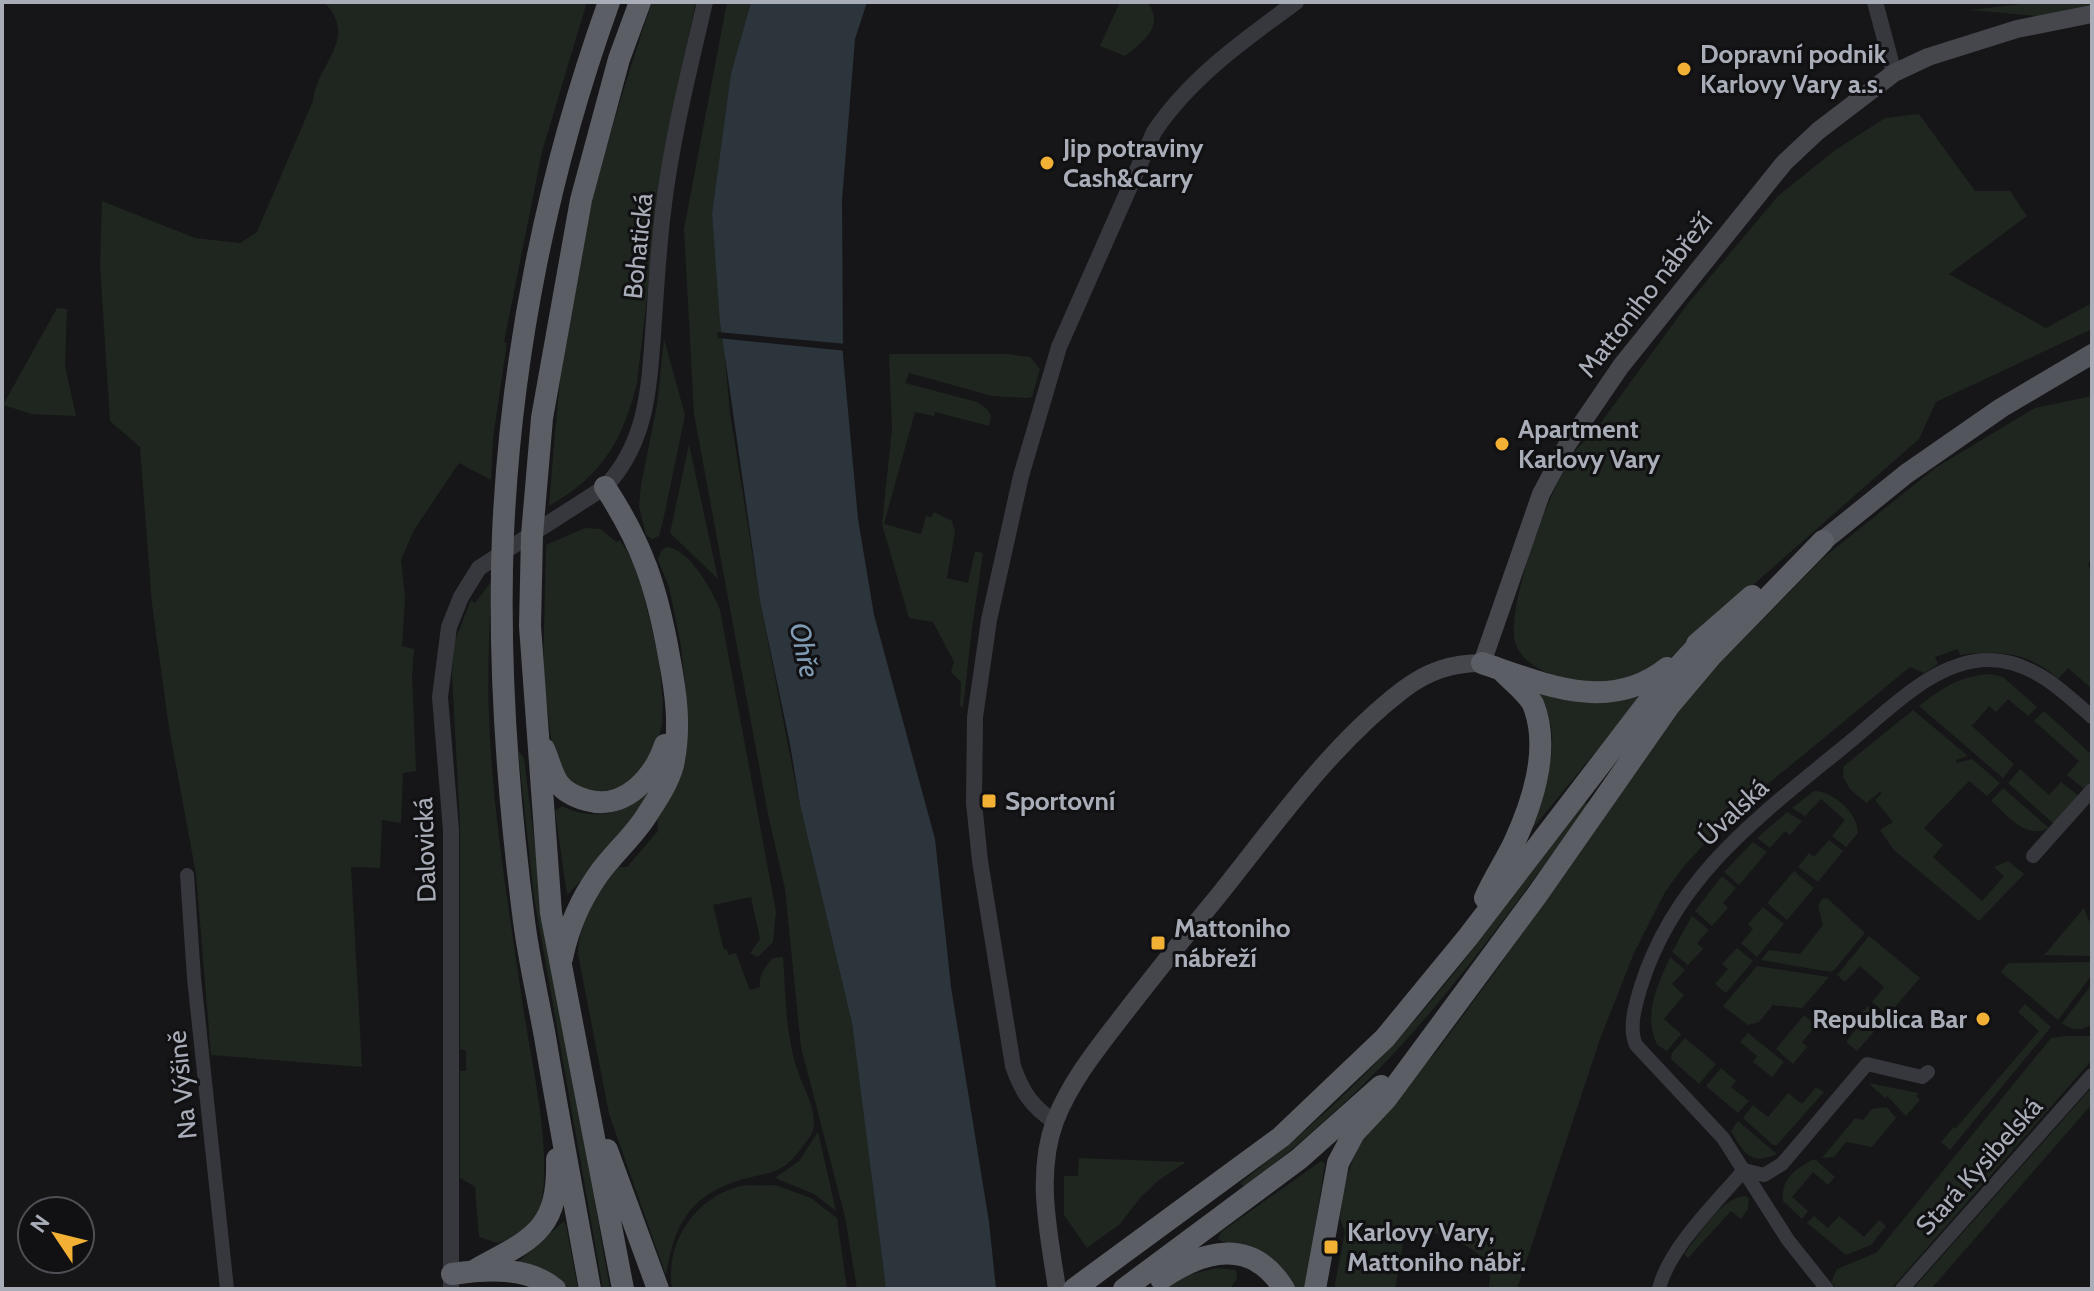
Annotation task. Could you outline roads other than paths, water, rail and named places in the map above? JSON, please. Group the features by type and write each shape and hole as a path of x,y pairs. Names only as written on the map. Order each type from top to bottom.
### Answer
{"highway":[{"path":"590,1289 524,921 503,663 503,536 510,439 527,321 552,193 590,54 609,2"},
{"path":"623,1289 551,913 530,626 532,535 542,418 581,200 619,59 640,2"},
{"path":"561,963 575,916 597,875 642,822 672,768 678,739 675,688 659,599 639,547 605,487"},
{"path":"1491,666 1571,690 1596,694 1622,691 1652,680 1823,541"},
{"path":"1315,1289 1338,1163 1354,1133 1386,1099 1537,895 1669,706 1712,655 1823,541"},
{"path":"1074,1289 1281,1137 1385,1038 1468,937 1662,684 1706,637"},
{"path":"1468,937 1488,890 1514,844 1529,805 1538,767 1541,733 1532,702 1491,666"},
{"path":"535,726 557,782 566,791 593,802 612,801 628,794 646,780 658,765 667,739 675,688"},
{"path":"1147,1282 1299,1159 1382,1084 1457,1002"},
{"path":"451,1281 527,1241 542,1229 557,1182 555,1094"},
{"path":"590,1109 657,1286"},
{"path":"1124,1289 1208,1254 1229,1253 1252,1259 1284,1289"},
{"path":"475,1270 521,1272 546,1281 555,1289"}],"main road":[{"name":"Mattoniho nábřeží","path":"1491,666 1541,494 1587,413 1659,317 1784,163 1818,131 1894,73 1928,57 2017,29 2092,14"},
{"path":"1823,541 1929,457 2001,408 2092,354"},
{"path":"1057,1289 1045,1205 1048,1147 1055,1122 1071,1089 1094,1053 1171,953 1345,742 1404,689 1432,672 1459,663 1491,666"}],"street":[{"name":"Bohatická","path":"605,487 620,471 634,447 644,418 663,210 705,2"},
{"path":"1055,1122 1037,1110 1021,1090 1013,1066 980,861 974,803 975,717 989,620 1021,476 1059,347 1148,143 1172,104 1192,84 1296,2"},
{"path":"1875,2 1894,73"},
{"name":"Dalovická","path":"451,1281 451,830 440,697 449,627 461,597 479,568 605,487"},
{"name":"Úvalská","path":"1827,1289 1788,1240 1723,1138 1636,1045 1633,1037 1635,1005 1661,938 1701,877 1744,828 1905,698 1946,669 1989,660 2021,666 2059,687 2092,717"},
{"path":"2033,856 2092,790"},
{"name":"Na Výšině","path":"187,875 194,978 227,1289"},
{"path":"1659,1289 1665,1269 1677,1251 1744,1170 1764,1175 1782,1164 1867,1064 1922,1077 1928,1072"},
{"name":"Stará Kysibelská","path":"1902,1289 2092,1075"}],"water":[{"name":"Ohře","path":"751,2 867,2 855,39 842,200 843,356 858,519 874,615 935,839 951,987 989,1222 996,1289 886,1289 852,1023 800,805 760,601 720,322 712,213 731,73"}],"place":[{"name":"Dopravní podnik Karlovy Vary a.s.","path":"1684,69"},
{"name":"Jip potraviny Cash&Carry","path":"1047,163"},
{"name":"Apartment Karlovy Vary","path":"1502,444"},
{"name":"Sportovní","path":"989,801"},
{"name":"Mattoniho nábřeží","path":"1158,943"},
{"name":"Republica Bar","path":"1983,1019"},
{"name":"Karlovy Vary, Mattoniho nábř.","path":"1331,1247"}]}
